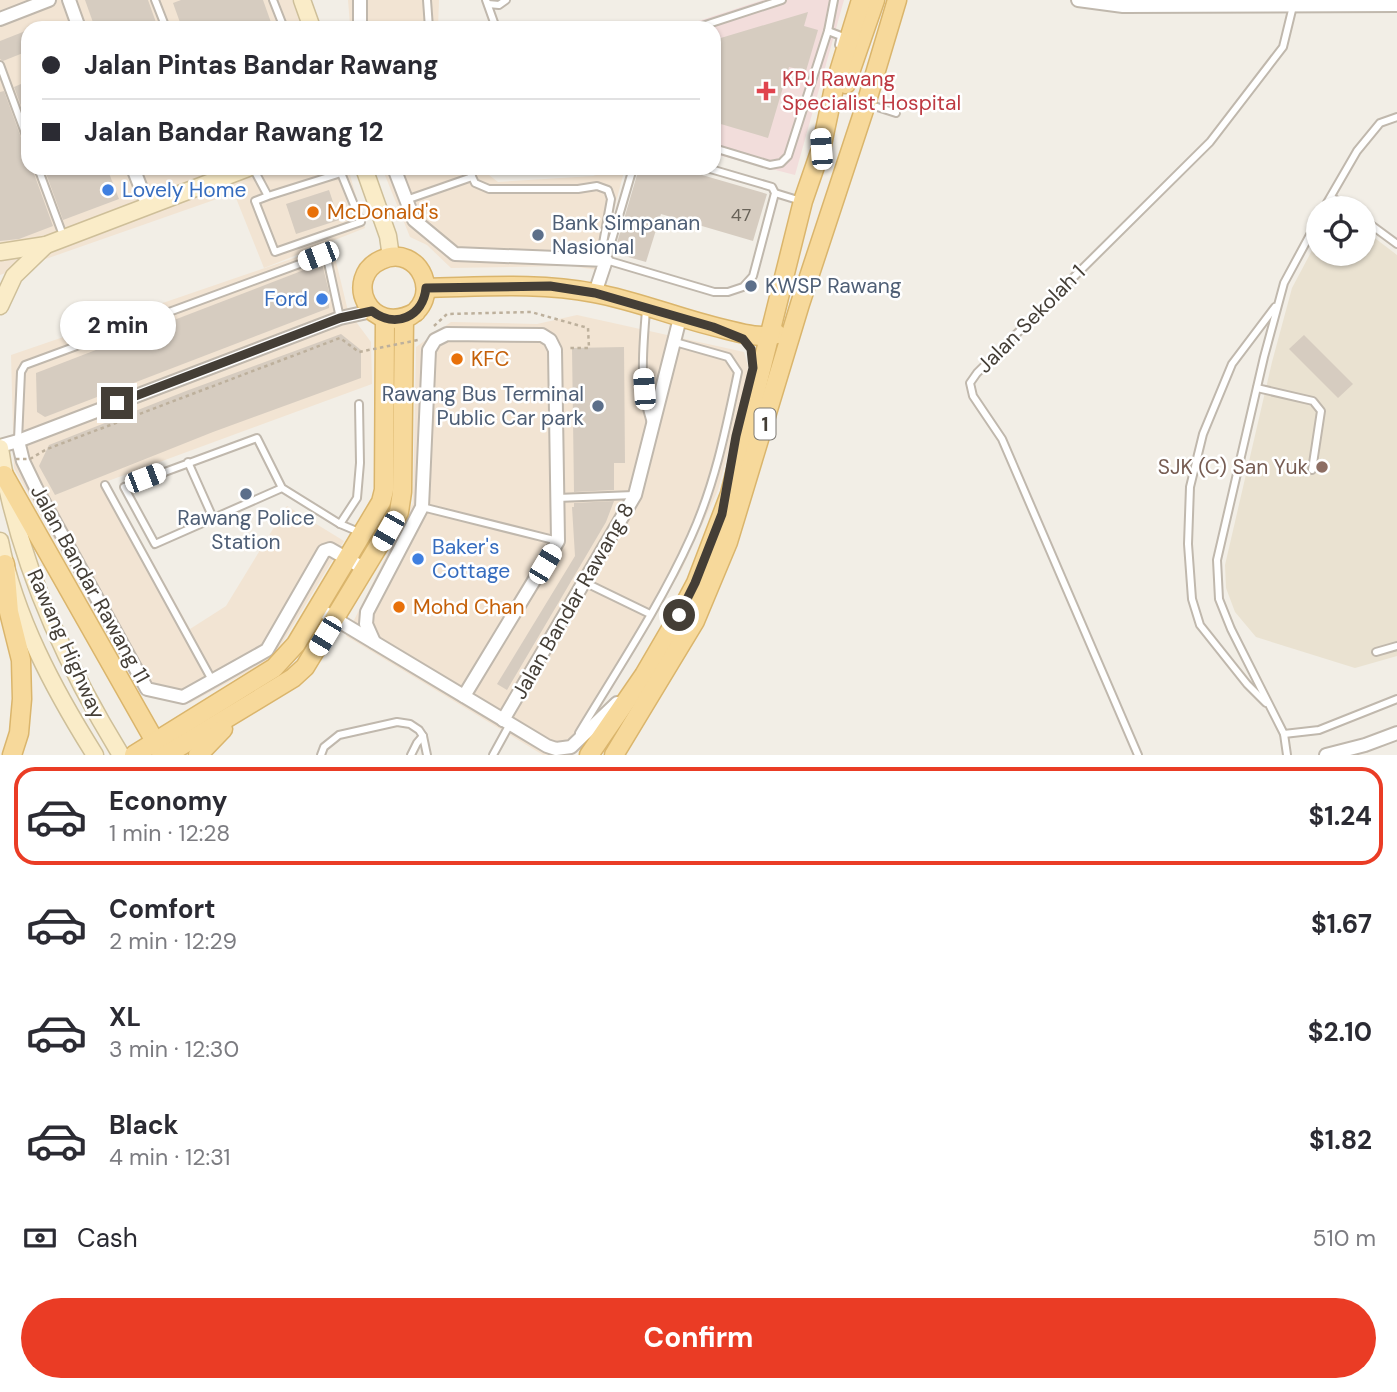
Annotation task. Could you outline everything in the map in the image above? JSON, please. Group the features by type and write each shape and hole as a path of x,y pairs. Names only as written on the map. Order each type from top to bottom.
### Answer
{"main road":[{"name":"1","path":"589,755 644,675 695,583 722,514 748,426 803,201 821,149 834,88 861,0"},
{"path":"821,149 861,47 875,0"},
{"name":"1","path":"614,755 695,621 717,572 747,488 800,304 897,0"},
{"path":"152,751 200,712 274,668 287,656 381,502 384,490 378,315 363,294 364,279 373,265 391,257 408,260 416,265 422,272 426,288 422,305 410,315 378,315"},
{"path":"426,288 550,286 595,293 713,327 768,337 780,334 800,304"},
{"path":"152,751 246,707 293,678 305,667 365,569 401,504 410,315"},
{"path":"713,327 743,339 751,349 753,358 751,379 728,474 722,514"},
{"path":"4,475 139,709 152,751"},
{"path":"5,564 9,612 21,660 19,733 12,755"},
{"path":"198,755 246,707"},
{"path":"139,709 164,721 176,721 200,712"}],"street":[{"path":"0,19 49,0"},
{"path":"69,0 76,21"},
{"path":"302,0 310,21"},
{"path":"359,0 359,21"},
{"path":"1078,0 1123,6 1203,3 1397,5"},
{"path":"136,175 148,206"},
{"path":"0,252 46,245 148,206 217,175"},
{"path":"366,175 388,236 391,257"},
{"path":"397,175 414,220 455,254 603,260 595,293"},
{"path":"0,306 14,276 46,245"},
{"path":"0,447 340,318 378,315"},
{"name":"Jalan Bandar Rawang 8","path":"506,722 635,495 680,318"},
{"path":"374,642 366,624 367,612 422,507 429,350 435,340 447,334 542,335 551,340 555,350 558,541 464,696"},
{"name":"Jalan Bandar Rawang 11","path":"18,441 23,461 36,488 148,689 183,697 267,650 324,551 330,549 346,558"},
{"name":"Rawang Highway","path":"0,447 18,530 50,618 104,727 121,755"},
{"name":"Rawang Highway","path":"0,541 5,564 32,636 64,706 95,755"},
{"path":"346,558 365,569"},
{"path":"317,608 506,722 556,749 571,747 644,675"},
{"path":"1326,755 1397,733"}],"lane":[{"path":"155,0 163,21"},
{"path":"273,0 281,21"},
{"path":"428,0 429,21"},
{"path":"487,2 499,5 506,0"},
{"path":"718,21 782,0"},
{"path":"721,150 770,165 781,163 788,156 828,31 834,0"},
{"path":"487,2 494,21"},
{"name":"Jalan Sekolah 1","path":"1138,755 1002,439 973,396 970,383 1210,142 1283,47 1293,5"},
{"path":"821,149 819,122 841,36 828,31"},
{"path":"0,65 21,122"},
{"path":"866,104 896,113"},
{"path":"1332,196 1357,151 1380,123 1397,117"},
{"path":"603,260 714,292 728,292 743,287 754,276 775,193 772,187 721,172"},
{"path":"41,175 64,238"},
{"path":"254,175 268,197"},
{"path":"335,175 255,201 275,253 361,222 342,175"},
{"path":"603,260 631,175"},
{"path":"406,200 472,177 475,183 489,189 578,189 597,186 608,190 611,200 603,260"},
{"path":"775,193 803,201"},
{"path":"1376,229 1397,244"},
{"path":"1287,755 1284,734 1231,629 1219,599 1217,560 1284,283 1306,242"},
{"path":"18,441 21,372 25,365 324,255 327,258 340,318"},
{"path":"1272,710 1247,684 1200,625 1192,599 1188,544 1190,487 1203,434 1231,365 1279,302"},
{"path":"646,307 642,361 645,405 653,429"},
{"path":"571,747 650,614 691,538 719,464 738,372 728,357 675,342"},
{"path":"1257,388 1318,404 1321,411 1312,470"},
{"path":"340,524 357,498 359,404"},
{"path":"282,488 155,544 124,486 257,438 282,488 361,534"},
{"path":"188,462 213,518"},
{"path":"105,485 212,680"},
{"path":"557,498 635,495"},
{"path":"422,507 558,541"},
{"path":"584,582 650,614"},
{"path":"1376,652 1397,646"},
{"path":"1284,734 1319,730 1397,699"},
{"path":"321,755 324,747 339,735 397,722 410,724 423,736 427,755"},
{"path":"493,755 506,722"},
{"path":"411,755 423,736"}],"path":[{"path":"428,331 447,314 531,312 588,328 589,348 555,350"},
{"path":"16,459 30,459 47,449 340,338 359,352 418,340"}],"shaded area":[{"path":"0,0 292,0 300,21 21,21 21,175 350,175 365,228 264,268 234,193 0,275"},
{"path":"348,0 439,0 438,21 350,21"},
{"name":"KPJ Rawang Specialist Hospital","path":"763,0 844,0 795,175 721,156 721,21 698,21"},
{"path":"385,175 489,175 498,182 623,175 598,270 571,266 451,268 427,245 410,237"},
{"name":"SJK (C) San Yuk","path":"1376,239 1397,255 1397,656 1355,668 1256,637 1235,612 1226,588 1225,565 1292,288 1306,262 1306,266 1376,266"},
{"path":"332,245 348,311 371,342 372,384 108,481 190,629 226,606 287,506 344,541 273,658 190,703 141,694 14,468 11,355"},
{"path":"577,315 744,352 748,366 747,381 718,490 682,569 573,755 543,755 346,636 413,503 416,347 451,322 537,324"}],"building":[{"path":"85,0 148,0 156,21 92,21"},
{"path":"181,0 263,0 270,21 179,21 173,3"},
{"name":"KPJ Rawang Specialist Hospital","path":"808,12 804,26 818,30 806,71 789,67 768,138 721,124 721,38"},
{"path":"21,33 21,54 3,61 0,59 0,41"},
{"path":"21,84 21,106 14,87"},
{"path":"4,91 21,138 21,175 35,175 53,226 19,239 0,241 0,92"},
{"path":"47,175 110,175 119,199 63,220"},
{"path":"637,175 702,175 767,194 753,241 661,214 646,262 614,253"},
{"name":"McDonald's","path":"329,190 339,220 296,234 286,204"},
{"path":"322,263 329,292 329,308 45,417 37,412 36,373"},
{"path":"341,334 361,350 361,378 213,432 55,495 39,466 49,445"},
{"path":"1304,335 1353,384 1338,398 1289,349"},
{"name":"Rawang Bus Terminal Public Car park","path":"624,347 625,463 614,463 614,490 574,492 572,348"},
{"path":"614,501 606,522 507,690 497,684 575,556 574,503"}],"place":[{"name":"KPJ Rawang Specialist Hospital","path":"766,91"},
{"name":"Lovely Home","path":"108,190"},
{"name":"McDonald's","path":"313,212"},
{"name":"Bank Simpanan Nasional","path":"538,235"},
{"name":"KWSP Rawang","path":"751,286"},
{"name":"Ford","path":"322,299"},
{"name":"KFC","path":"457,359"},
{"name":"Rawang Bus Terminal Public Car park","path":"598,406"},
{"name":"SJK (C) San Yuk","path":"1322,467"},
{"name":"Rawang Police Station","path":"246,494"},
{"name":"Baker's Cottage","path":"418,559"},
{"name":"Mohd Chan","path":"399,607"}],"route":[{"path":"117,403 340,318 372,311 385,319 404,318 416,312 422,305 426,288 550,286 595,293 713,327 743,339 751,349 753,368 736,436 722,514 710,549 679,615"}]}
